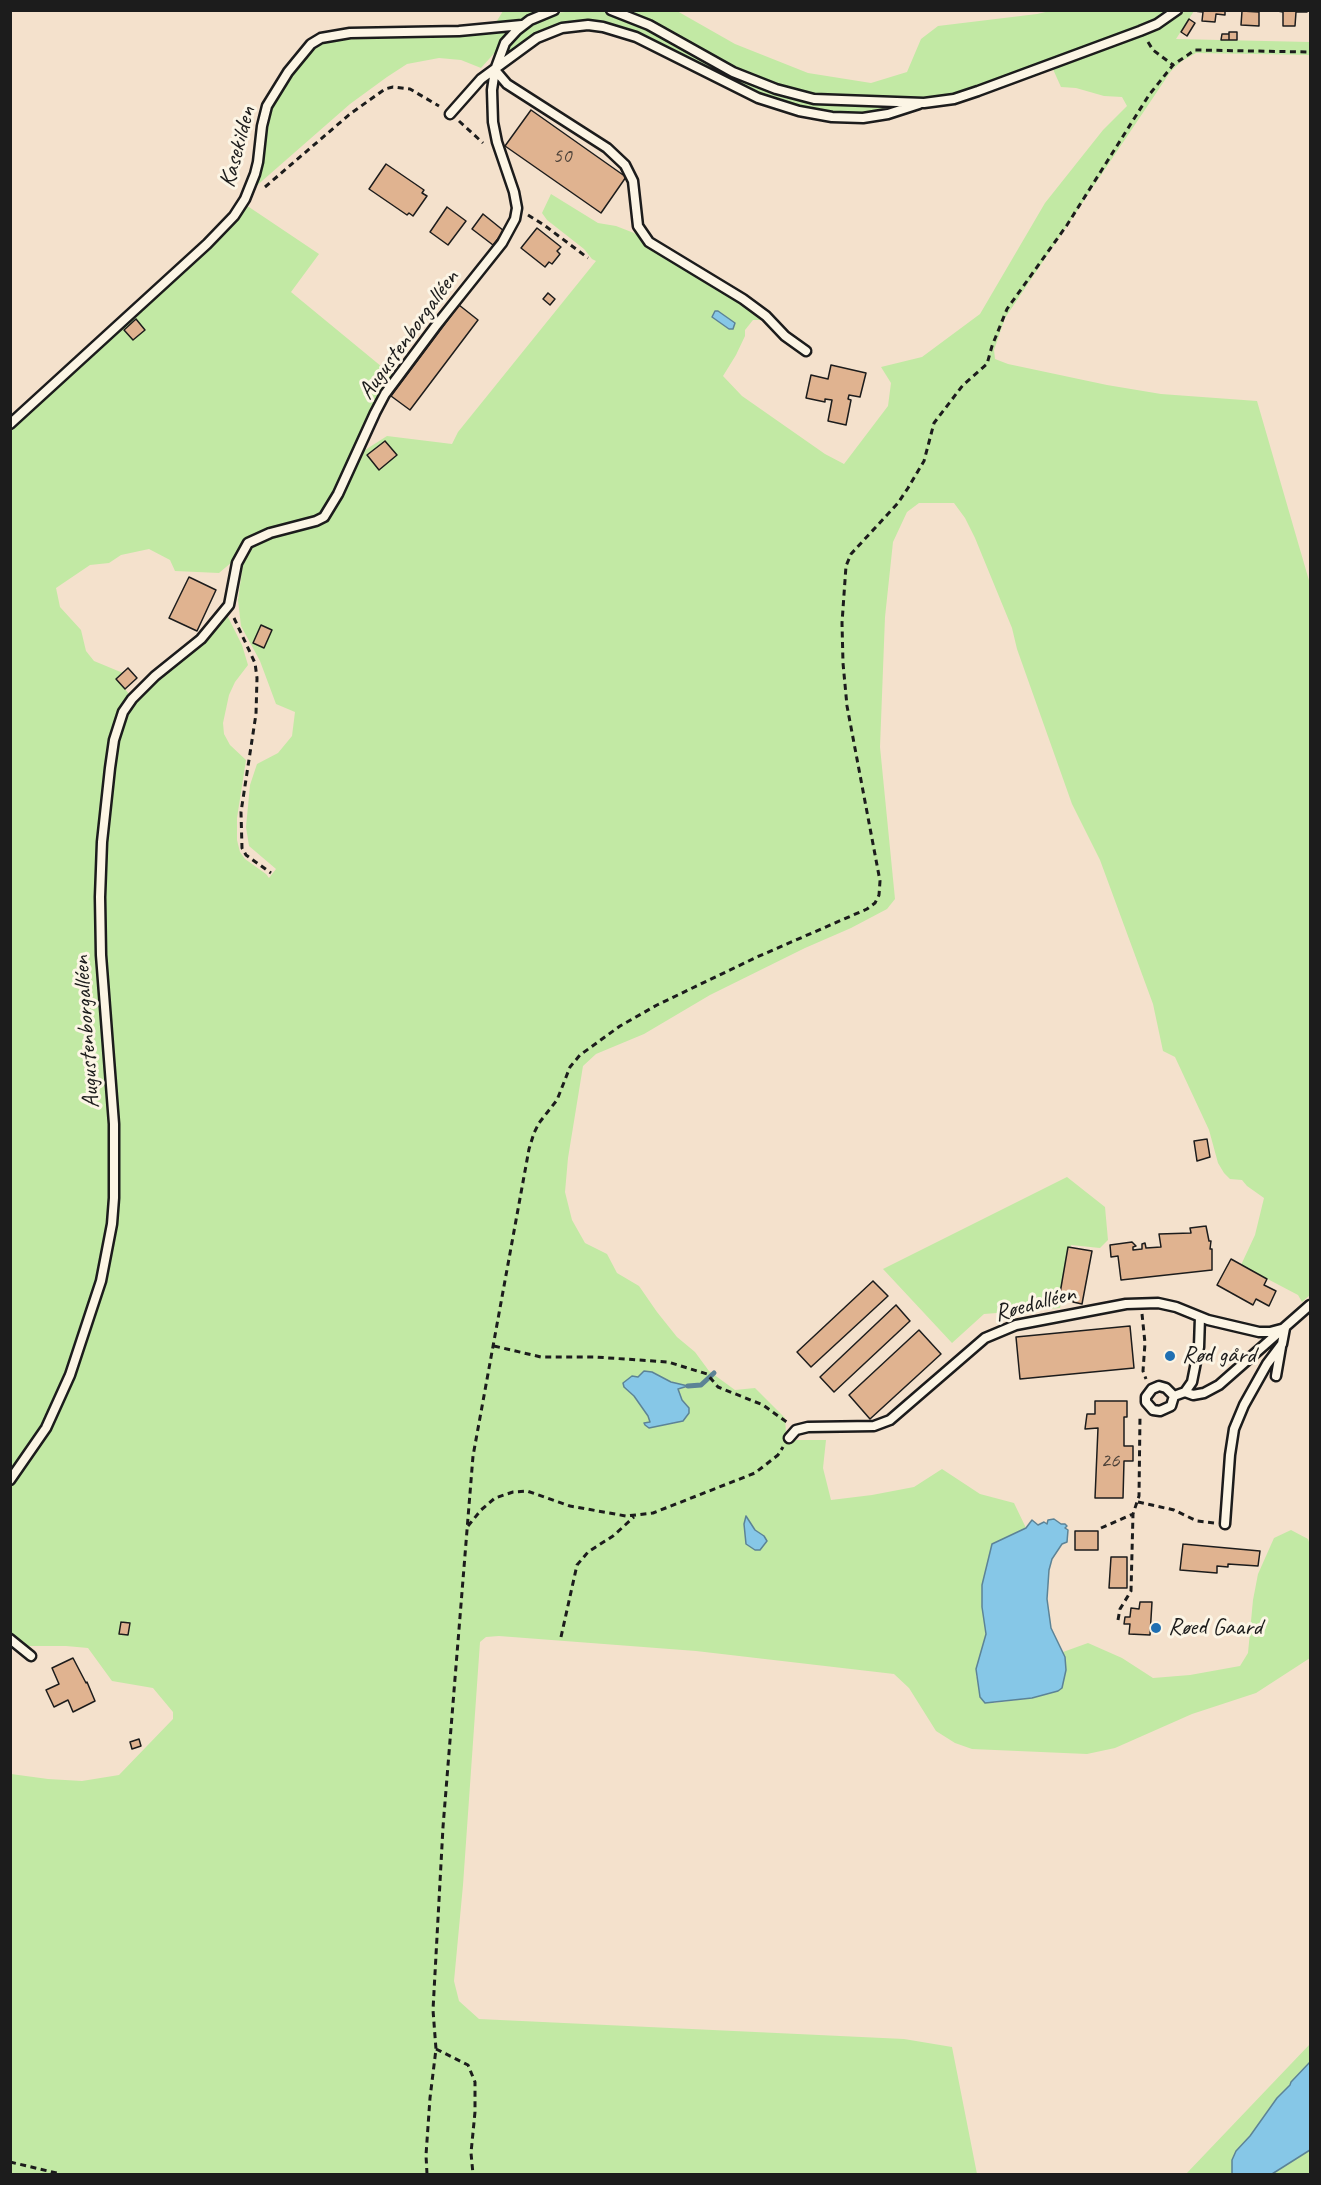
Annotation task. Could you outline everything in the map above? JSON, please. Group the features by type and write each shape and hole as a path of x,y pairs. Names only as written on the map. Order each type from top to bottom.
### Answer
{"lane":[{"path":"516,208 514,192 497,142 491,106 495,70 505,44 523,25 539,15 554,10"},
{"path":"611,10 649,25 733,72 776,89 814,99 924,103"},
{"path":"450,114 481,79 530,42 562,28 603,27 636,37 758,98 821,116 862,118 888,114 924,103 954,99 978,91 1140,31 1157,24 1177,10"},
{"name":"Kasekilden","path":"10,424 198,252 234,216 245,199 255,174 267,106 288,72 311,44 321,38 350,33 459,31 523,25"},
{"path":"495,70 507,84 607,148 625,165 633,181 638,226 649,242 743,299 806,351"},
{"name":"Augustenborgalléen","path":"10,1480 46,1428 70,1375 101,1281 112,1224 114,1124 101,955 100,897 102,842 114,740 123,712 132,699 155,676 201,639 230,605 237,563 248,543 270,532 316,521 328,511 385,394 502,243 515,219 516,208"},
{"name":"Røedalléen","path":"796,1430 808,1426 874,1426 890,1420 985,1338 1016,1325 1036,1320 1126,1304 1141,1304 1167,1305 1200,1317 1259,1332 1285,1328"},
{"path":"1185,1392 1193,1395 1204,1393 1219,1385 1311,1305"},
{"path":"1174,1396 1185,1392 1197,1368 1200,1317"},
{"path":"1276,1376 1285,1328"},
{"path":"1225,1524 1234,1429 1244,1405 1267,1364 1282,1344"},
{"path":"1159,1386 1174,1396 1171,1406 1160,1411 1153,1410 1146,1402 1146,1397 1152,1389 1159,1386"},
{"path":"789,1438 796,1430"},
{"path":"10,1639 31,1656"}],"path":[{"path":"1140,31 1153,50 1173,65"},
{"path":"427,2175 427,2132 436,2049 433,2010 437,1978 443,1827 473,1456 529,1149 539,1123 557,1100 570,1067 580,1055 620,1026 657,1005 757,957 867,909 879,895 880,880 847,706 842,623 846,566 851,554 898,503 908,488 924,461 934,423 963,385 987,364 997,331 1008,309 1067,225 1149,94 1173,65 1195,50 1311,52"},
{"path":"260,191 350,114 385,89 393,87 410,89 424,95 450,114 503,160"},
{"path":"516,208 544,225 588,258"},
{"path":"230,605 255,663 256,672 256,714 241,812 243,848 246,855 271,873"},
{"path":"1141,1304 1145,1343 1143,1371 1152,1389"},
{"path":"494,1346 541,1357 596,1357 668,1362 707,1374 718,1387 763,1405 796,1430"},
{"path":"1118,1620 1120,1609 1131,1591 1133,1514 1138,1502 1140,1414"},
{"path":"468,1527 482,1509 495,1498 513,1492 527,1491 570,1506 635,1516 653,1513 756,1473 778,1455 789,1438"},
{"path":"1138,1502 1174,1510 1197,1521 1225,1524"},
{"path":"1101,1528 1133,1514"},
{"path":"561,1637 577,1565 588,1552 613,1536 635,1516"},
{"path":"436,2049 468,2065 475,2082 471,2153 473,2175"},
{"path":"10,2162 61,2175"}],"green space":[{"path":"503,11 541,11 522,20 495,24"},
{"path":"623,11 677,11 735,44 808,73 871,83 907,72 921,39 938,26 1050,11 1171,11 1124,33 988,84 953,95 924,99 838,97 780,87 738,69 650,20"},
{"path":"1180,11 1194,11 1176,39 1310,42 1310,55 1196,53 1171,71 1005,318 994,350 995,359 1008,364 1107,385 1161,394 1257,401 1310,584 1310,1295 1302,1302 1298,1295 1241,1265 1255,1235 1264,1198 1242,1180 1230,1179 1224,1173 1218,1163 1209,1130 1175,1057 1163,1051 1153,1004 1100,860 1072,804 1017,649 1012,628 975,538 954,503 919,503 907,512 893,542 885,617 880,747 895,899 887,909 851,928 710,995 644,1034 596,1054 583,1066 568,1158 565,1192 572,1220 585,1243 607,1254 617,1273 639,1286 677,1337 695,1352 709,1371 735,1390 755,1388 785,1418 786,1433 792,1440 826,1440 823,1468 831,1500 914,1487 942,1469 980,1494 1014,1503 1026,1528 992,1544 982,1585 986,1634 976,1676 994,1703 1032,1698 1058,1691 1065,1657 1063,1652 1088,1643 1122,1658 1153,1678 1190,1675 1240,1666 1248,1653 1258,1574 1274,1538 1291,1530 1308,1539 1310,1545 1310,1658 1256,1693 1192,1714 1115,1748 1087,1754 972,1749 955,1743 936,1731 909,1688 894,1674 696,1651 499,1636 486,1637 480,1642 454,1981 459,2001 479,2019 904,2039 952,2047 977,2174 11,2174 11,1774 82,1781 119,1775 173,1719 173,1712 153,1688 112,1681 88,1648 26,1646 10,1633 11,1485 53,1420 115,1231 118,1211 103,917 106,836 114,764 118,739 130,705 227,615 242,645 248,665 235,682 229,695 223,723 224,734 230,745 246,760 237,818 237,840 240,852 245,859 269,878 276,869 249,846 246,827 250,785 257,764 278,753 292,736 295,712 276,704 260,661 241,626 238,600 244,556 258,542 267,538 308,528 322,522 362,452 387,436 452,444 458,432 596,261 547,220 542,213 551,194 598,223 616,226 634,233 740,299 764,320 753,320 745,330 745,336 736,355 723,376 742,396 825,454 844,464 888,406 891,383 881,367 922,357 980,314 1045,203 1103,130 1127,106 1122,97 1104,96 1076,88 1061,87 1052,67","holes":["644,1371 655,1373 664,1379 687,1387 678,1389 682,1400 688,1406 683,1421 671,1424 644,1424 650,1422 648,1416 634,1396 624,1387"]},
{"path":"607,12 661,34 720,68 827,103 889,107 876,113 858,114 827,113 793,107 743,88 639,34 602,23 562,25 536,34 510,54 505,54 503,50 528,24 556,13"},
{"path":"504,30 507,33 498,49 481,68 461,60 439,58 407,64 350,104 254,188 262,165 265,125 270,109 300,61 317,46 345,36 479,34"},
{"path":"246,205 319,254 291,292 393,376 374,405 327,507 318,515 247,541 232,562 219,573 175,571 170,560 149,549 121,555 109,563 90,565 56,588 60,607 81,630 86,651 94,661 123,673 117,679 129,694 122,708 99,843 111,1185 109,1220 97,1281 69,1372 49,1417 11,1476 11,428 208,248"},
{"path":"1067,1177 1105,1207 1108,1240 1100,1248 1071,1245 1060,1308 984,1314 952,1343 883,1269"},
{"path":"1310,2044 1310,2062 1277,2098 1250,2136 1236,2151 1232,2174 1186,2174"},
{"path":"1310,2150 1310,2174 1272,2174"}],"water":[{"path":"715,311 735,323 733,329 729,329 712,317"},
{"path":"644,1371 688,1386 678,1389 682,1400 689,1408 689,1413 683,1421 649,1428 645,1425 644,1423 650,1422 648,1416 623,1383 632,1376 638,1377"},
{"path":"746,1516 755,1530 767,1541 760,1550 755,1550 746,1544 744,1524"},
{"path":"1054,1519 1065,1524 1068,1530 1067,1542 1062,1544 1052,1559 1047,1599 1051,1628 1065,1657 1066,1670 1062,1688 1032,1698 985,1703 980,1697 976,1669 986,1634 982,1585 992,1544 1026,1528 1032,1520 1038,1525 1044,1522 1047,1524 1048,1520"},
{"path":"1310,2062 1310,2150 1272,2174 1232,2174 1232,2160 1236,2151 1250,2136 1277,2098"}],"building":[{"path":"1225,10 1225,15 1216,14 1215,22 1202,21 1203,12 1194,11"},
{"path":"1272,10 1307,10 1307,12 1296,12 1295,26 1283,26 1283,12"},
{"path":"1242,11 1259,12 1259,26 1241,25"},
{"path":"1189,19 1195,23 1187,36 1181,32"},
{"path":"1229,32 1237,32 1237,40 1229,40"},
{"path":"1222,34 1229,34 1229,40 1221,40"},
{"path":"531,110 626,177 601,213 505,146"},
{"path":"386,164 424,190 422,193 427,196 413,216 409,213 407,215 369,189"},
{"path":"447,207 466,221 448,245 430,232"},
{"path":"483,214 504,231 493,245 472,229"},
{"path":"537,228 561,247 557,251 560,254 552,264 549,262 545,267 521,248"},
{"path":"548,293 555,299 550,305 543,299"},
{"path":"459,305 478,320 410,410 391,396"},
{"path":"136,319 145,330 133,340 124,330"},
{"path":"831,365 866,373 860,397 849,395 848,399 851,400 846,425 828,421 832,400 825,399 825,402 806,398 811,375 828,379"},
{"path":"385,441 397,455 379,470 367,455"},
{"path":"189,577 216,590 197,631 169,618"},
{"path":"261,625 272,630 264,648 253,643"},
{"path":"128,668 137,678 125,689 116,679"},
{"path":"1207,1139 1210,1157 1197,1161 1194,1141"},
{"path":"1206,1226 1209,1241 1211,1241 1212,1270 1121,1280 1118,1256 1111,1257 1110,1245 1132,1242 1136,1246 1133,1250 1142,1249 1142,1244 1145,1243 1146,1248 1161,1247 1159,1234 1191,1233 1190,1228"},
{"path":"1068,1247 1092,1251 1082,1304 1073,1302 1074,1294 1070,1301 1059,1299"},
{"path":"1231,1259 1267,1279 1264,1285 1276,1291 1269,1306 1256,1299 1253,1305 1217,1285"},
{"path":"873,1281 888,1296 811,1367 797,1352"},
{"path":"896,1305 910,1321 834,1392 820,1377"},
{"path":"1130,1326 1134,1368 1020,1379 1016,1337"},
{"path":"919,1330 941,1354 870,1419 849,1395"},
{"path":"1095,1401 1127,1401 1127,1417 1124,1417 1124,1446 1133,1446 1133,1461 1124,1461 1123,1498 1095,1498 1098,1428 1085,1429 1087,1414 1095,1414"},
{"path":"1075,1531 1098,1531 1098,1550 1075,1550"},
{"path":"1183,1544 1260,1551 1258,1566 1228,1564 1228,1567 1217,1566 1217,1573 1180,1570"},
{"path":"1111,1557 1127,1557 1127,1588 1109,1588"},
{"path":"1140,1602 1152,1602 1150,1635 1129,1634 1130,1624 1124,1624 1125,1617 1130,1617 1131,1608 1139,1609"},
{"path":"121,1622 130,1623 128,1635 119,1634"},
{"path":"73,1658 95,1701 73,1712 68,1700 54,1707 46,1690 59,1684 52,1668"},
{"path":"139,1739 141,1746 132,1749 130,1742"}],"waterway":[{"path":"688,1386 701,1385 714,1373"}],"place":[{"name":"Rød gård","path":"1170,1356"},
{"name":"Røed Gaard","path":"1156,1628"}]}
